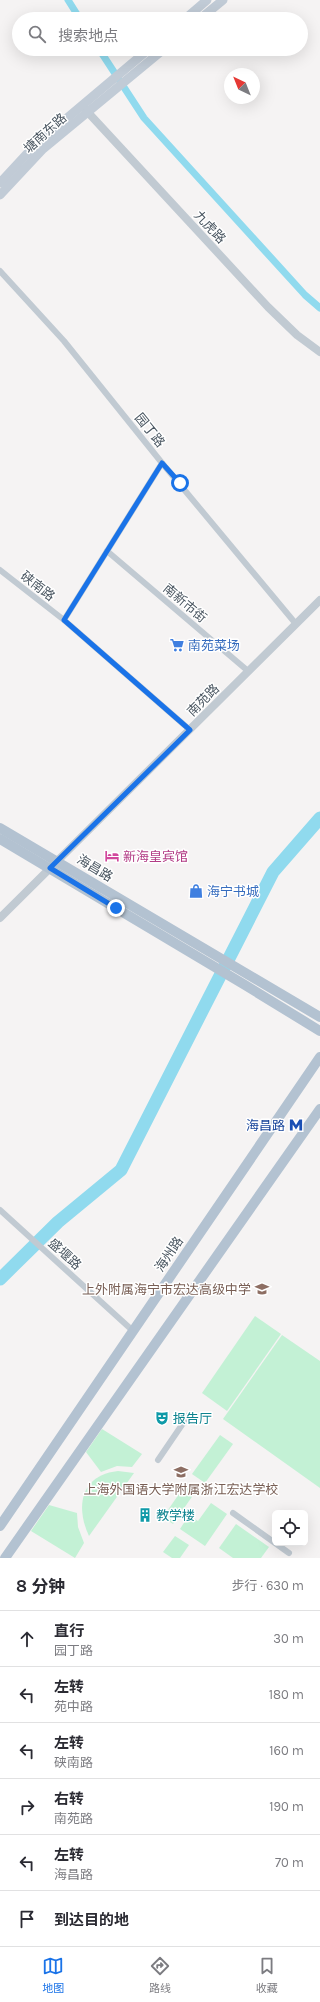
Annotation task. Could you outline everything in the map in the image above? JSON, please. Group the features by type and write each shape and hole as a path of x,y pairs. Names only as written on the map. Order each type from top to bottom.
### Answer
{"main road":[{"path":"193,12 207,0"},
{"path":"208,12 223,0"},
{"path":"131,70 143,56"},
{"path":"131,70 153,56"},
{"name":"塘南东路","path":"0,183 35,145 85,109 131,70"},
{"name":"塘南东路","path":"0,195 43,149 85,109"},
{"name":"海昌路","path":"0,828 57,861 248,980 320,1017"},
{"name":"海昌路","path":"0,839 203,953"},
{"name":"海昌路","path":"248,980 320,1031"},
{"name":"海州路","path":"0,1526 132,1330 320,1057"},
{"path":"5,1558 320,1109"}],"street":[{"name":"九虎路","path":"85,109 268,307 297,335 320,352"},
{"name":"园丁路","path":"0,270 64,341 162,463 296,624"},
{"path":"64,620 162,463"},
{"name":"南新市街","path":"107,551 248,671"},
{"name":"硖南路","path":"0,570 64,620 190,730"},
{"name":"南苑路","path":"0,918 320,600"},
{"name":"盛堰路","path":"0,1210 132,1330"},
{"path":"158,1460 188,1416"},
{"path":"233,1513 289,1553"}],"green space":[{"path":"255,1316 281,1334 227,1411 202,1393"},
{"path":"282,1335 320,1361 320,1488 223,1419"},
{"path":"102,1429 142,1454 132,1467 117,1466 101,1472 86,1452"},
{"path":"220,1435 233,1444 205,1483 192,1474"},
{"path":"118,1471 134,1473 89,1536 82,1514 84,1494 89,1485 96,1479 106,1474"},
{"path":"186,1484 196,1491 173,1524 163,1517"},
{"path":"211,1503 227,1514 205,1546 180,1529 189,1515 198,1521"},
{"path":"49,1505 77,1513 78,1527 84,1543 75,1558 31,1531"},
{"path":"236,1524 269,1547 261,1558 233,1558 219,1548"},
{"path":"175,1536 189,1545 180,1558 172,1558 163,1552"}],"waterway":[{"path":"68,0 76,12"},
{"path":"104,56 144,118 305,295 320,308"},
{"path":"0,1279 58,1222 121,1170 273,872 320,818"}],"place":[{"name":"南苑菜场","path":"177,645"},
{"name":"新海皇宾馆","path":"112,856"},
{"name":"海宁书城","path":"196,891"},
{"name":"海昌路","path":"296,1125"},
{"name":"上外附属海宁市宏达高级中学","path":"262,1289"},
{"name":"报告厅","path":"162,1418"},
{"name":"上海外国语大学附属浙江宏达学校","path":"181,1472"},
{"name":"教学楼","path":"145,1515"}],"route":[{"path":"116,908 50,868 190,730 64,620 162,463 180,483"}]}
